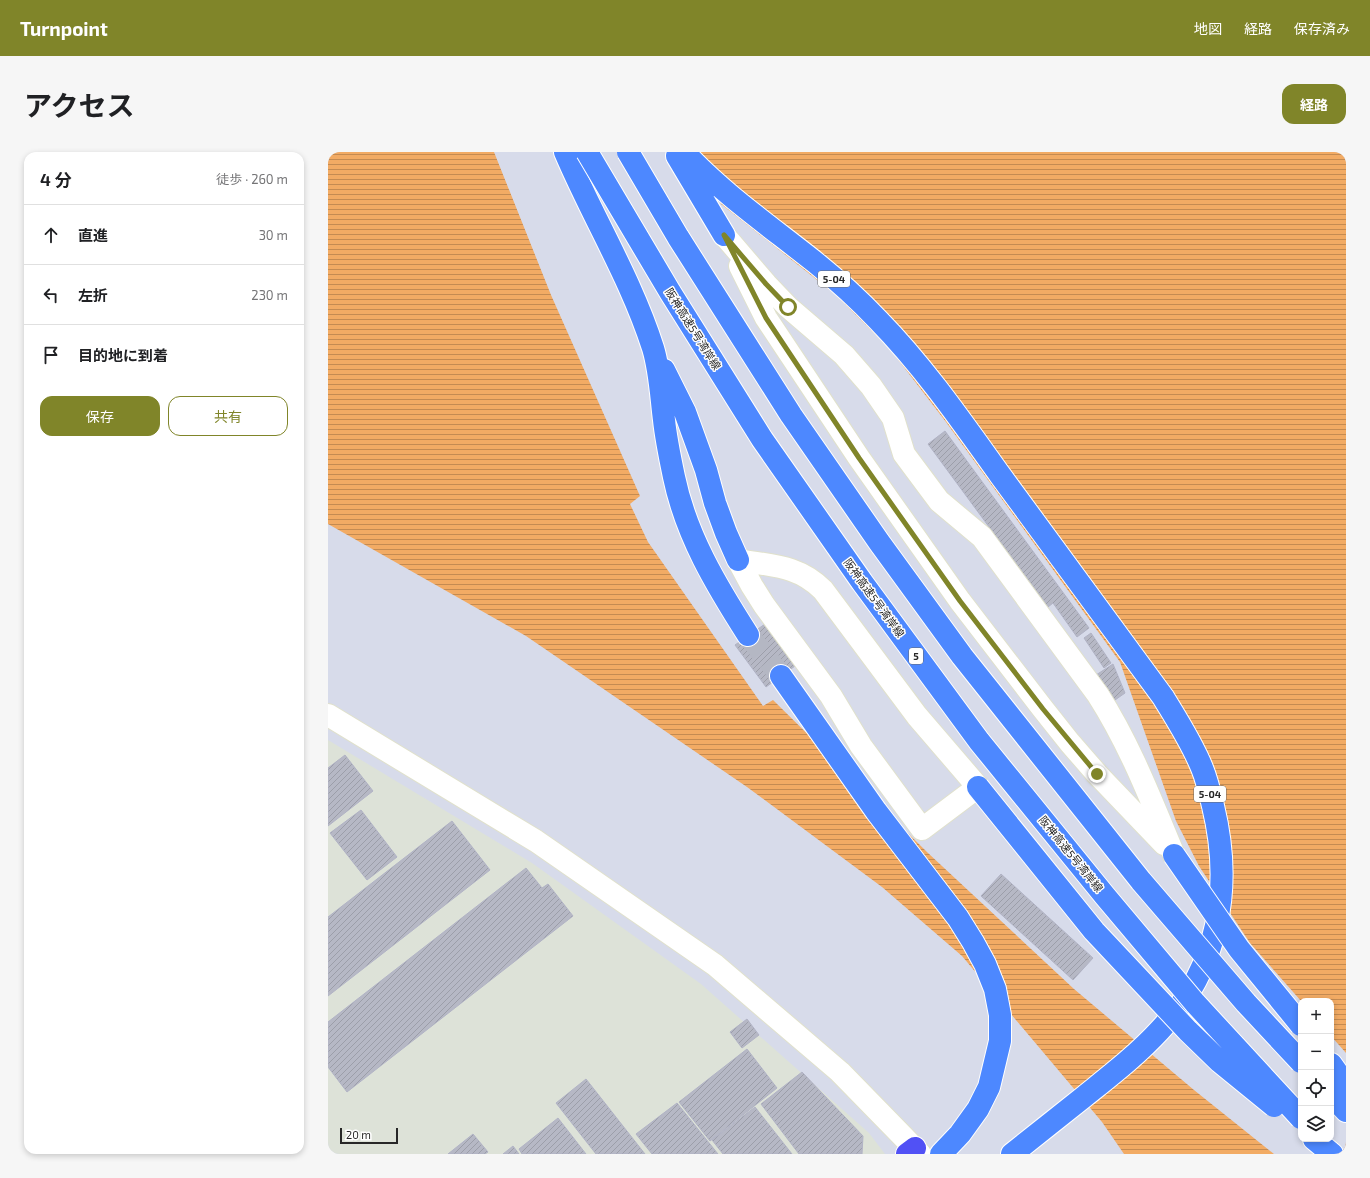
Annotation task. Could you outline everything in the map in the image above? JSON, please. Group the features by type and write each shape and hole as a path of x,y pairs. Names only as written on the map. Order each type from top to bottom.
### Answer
{"highway":[{"path":"564,152 632,291 644,320 654,351 674,478 682,509 692,537 720,592 748,635"},
{"name":"阪神高速5号湾岸線","path":"587,152 670,292 762,439 862,582 979,741 1105,896 1195,1003 1298,1115"},
{"path":"628,152 678,236 791,415 879,542 962,656 1141,881 1246,1003 1298,1059"},
{"path":"674,152 724,235"},
{"name":"5-04","path":"684,152 732,197 818,264 878,319 903,348 964,425 1163,697 1191,743 1203,769 1218,826 1222,856 1222,884 1219,914 1211,945 1197,977 1161,1030 1136,1054 1012,1154"},
{"path":"654,351 685,412 701,456 715,503 738,560"},
{"path":"781,676 876,811 958,918 985,964 995,989 1000,1015 1000,1041 989,1087 978,1109 960,1134 941,1154"},
{"path":"978,787 1094,931 1188,1031 1220,1062 1298,1126"},
{"path":"1174,855 1239,949 1298,1021"},
{"path":"1334,1068 1346,1085"},
{"path":"1334,1098 1346,1111"},
{"path":"1318,1142 1332,1154"},
{"path":"1325,1142 1337,1154"}],"street":[{"path":"724,235 766,318 859,458 927,556 1070,743 1097,774 1174,855"},
{"path":"724,235 788,307 844,355 872,386 894,418 904,454 939,501 982,537 1094,689 1114,720 1128,747 1174,855"},
{"path":"738,560 790,569 802,573 813,580 823,590 917,716 978,787 922,829 861,746 831,696 764,605 738,560"},
{"path":"328,715 536,841 715,966 840,1072 914,1152"}],"shaded area":[{"path":"328,152 1346,152 1346,1154 1124,1154 1102,1122 962,956 882,887 747,787 526,636 328,524"},
{"path":"328,740 532,863 701,984 869,1133 885,1154 328,1154"}],"pier":[{"path":"494,152 691,152 706,175 721,204 835,294 890,349 946,422 1120,662 1176,821 1199,866 1250,943 1298,998 1298,1142 1334,1142 1334,1039 1346,1053 1346,1154 1274,1154 1194,1090 1074,989 928,853 773,700 763,706 648,542 630,504 640,496 551,295"}],"building":[{"path":"945,431 1089,628 1077,637 1053,603 1048,607 928,444"},
{"path":"765,624 795,666 766,687 735,645"},
{"path":"1091,633 1111,663 1104,668 1084,638"},
{"path":"1113,664 1125,693 1115,700 1096,675"},
{"path":"345,755 373,791 328,826 328,768"},
{"path":"361,810 397,857 367,880 330,833"},
{"path":"452,821 490,870 328,996 328,917"},
{"path":"526,868 542,888 548,884 573,916 347,1092 328,1067 328,1022"},
{"path":"1001,874 1093,958 1073,980 981,896"},
{"path":"747,1019 759,1035 742,1048 730,1032"},
{"path":"747,1049 777,1088 710,1141 679,1102"},
{"path":"802,1072 863,1136 862,1154 799,1154 761,1104"},
{"path":"586,1079 645,1154 596,1154 556,1103"},
{"path":"677,1103 718,1154 652,1154 636,1134"},
{"path":"755,1107 792,1154 723,1154 712,1140"},
{"path":"558,1118 586,1154 522,1154 519,1149"},
{"path":"473,1134 488,1152 485,1154 448,1154"},
{"path":"513,1146 519,1154 503,1154"}],"tunnel":[{"path":"748,635 781,676"}],"route":[{"path":"788,307 724,235 766,318 859,458 960,601 1043,709 1097,774"}]}
